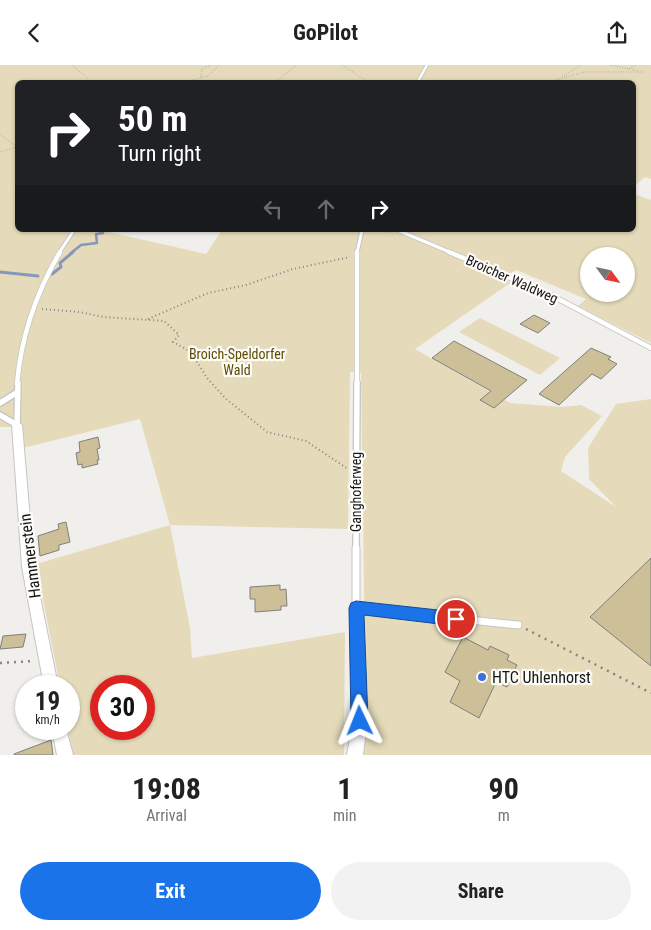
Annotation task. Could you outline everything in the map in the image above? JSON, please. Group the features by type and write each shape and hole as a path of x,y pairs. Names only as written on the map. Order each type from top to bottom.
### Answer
{"street":[{"name":"Hammerstein","path":"17,425 28,567 49,675"},
{"name":"Ganghoferweg","path":"355,755 360,721 356,608"},
{"path":"62,740 65,755"}],"lane":[{"path":"419,80 427,65"},
{"name":"Hammerstein","path":"17,425 16,393 22,347 32,309 52,264 73,232"},
{"name":"Ganghoferweg","path":"356,608 357,254 362,232"},
{"name":"Broicher Waldweg","path":"402,232 548,294 651,348"},
{"path":"0,403 16,393"},
{"path":"0,415 17,425"},
{"path":"356,608 518,625"}],"path":[{"path":"72,65 90,80"},
{"path":"199,78 202,76 202,69 211,65"},
{"path":"192,80 208,75 219,65"},
{"path":"278,80 297,65"},
{"path":"342,65 365,80"},
{"path":"555,80 580,65"},
{"path":"610,65 651,73"},
{"path":"629,69 636,65"},
{"path":"555,80 585,72 645,72"},
{"path":"0,134 15,145"},
{"path":"0,152 15,148"},
{"path":"148,319 208,293 246,285 293,269 336,261 357,254"},
{"path":"32,309 164,321 179,335 173,342 191,352 206,378 225,398 267,432 306,441 356,473"},
{"path":"518,625 651,693"},
{"path":"0,663 46,660"}],"green space":[{"name":"Broich-Speldorfer Wald","path":"0,65 651,65 651,179 645,177 636,184 636,80 15,80 15,232 109,232 206,254 221,232 636,232 636,195 651,200 651,343 578,306 581,303 635,303 635,247 580,247 580,297 516,270 505,277 513,281 415,349 510,403 563,407 581,405 602,416 565,457 561,471 616,507 589,479 588,448 616,404 651,399 651,755 363,755 366,723 361,373 350,372 348,529 170,525 140,419 23,448 21,427 0,427"},
{"path":"480,318 560,358 540,375 459,332"},
{"path":"170,525 190,628 192,658 345,632 344,755 73,755 70,740 80,740 80,675 58,675 36,564"}],"building":[{"path":"534,315 550,323 538,333 520,324"},
{"path":"454,341 527,380 494,408 480,400 491,391 432,358"},
{"path":"591,348 611,357 608,359 617,364 601,379 592,374 559,405 539,394"},
{"path":"98,437 100,448 97,449 98,464 82,468 82,464 78,465 76,453 80,452 79,442"},
{"path":"66,522 70,542 59,545 59,550 40,556 38,536 59,529 58,524"},
{"path":"651,558 651,666 590,617"},
{"path":"280,585 280,590 286,589 287,606 281,606 281,610 255,612 255,599 250,599 250,587"},
{"path":"26,634 23,647 0,649 3,636"},
{"name":"HTC Uhlenhorst","path":"463,637 488,650 490,646 509,655 507,660 517,665 507,687 496,682 479,718 450,702 460,681 445,672"},
{"path":"51,740 53,755 14,754"}],"waterway":[{"path":"71,253 81,245 97,243 96,234 103,233"},
{"path":"52,274 61,267 60,263 73,252"},
{"path":"0,272 38,276"}],"place":[{"name":"HTC Uhlenhorst","path":"482,677"}],"route":[{"path":"360,721 356,608 456,619"}]}
